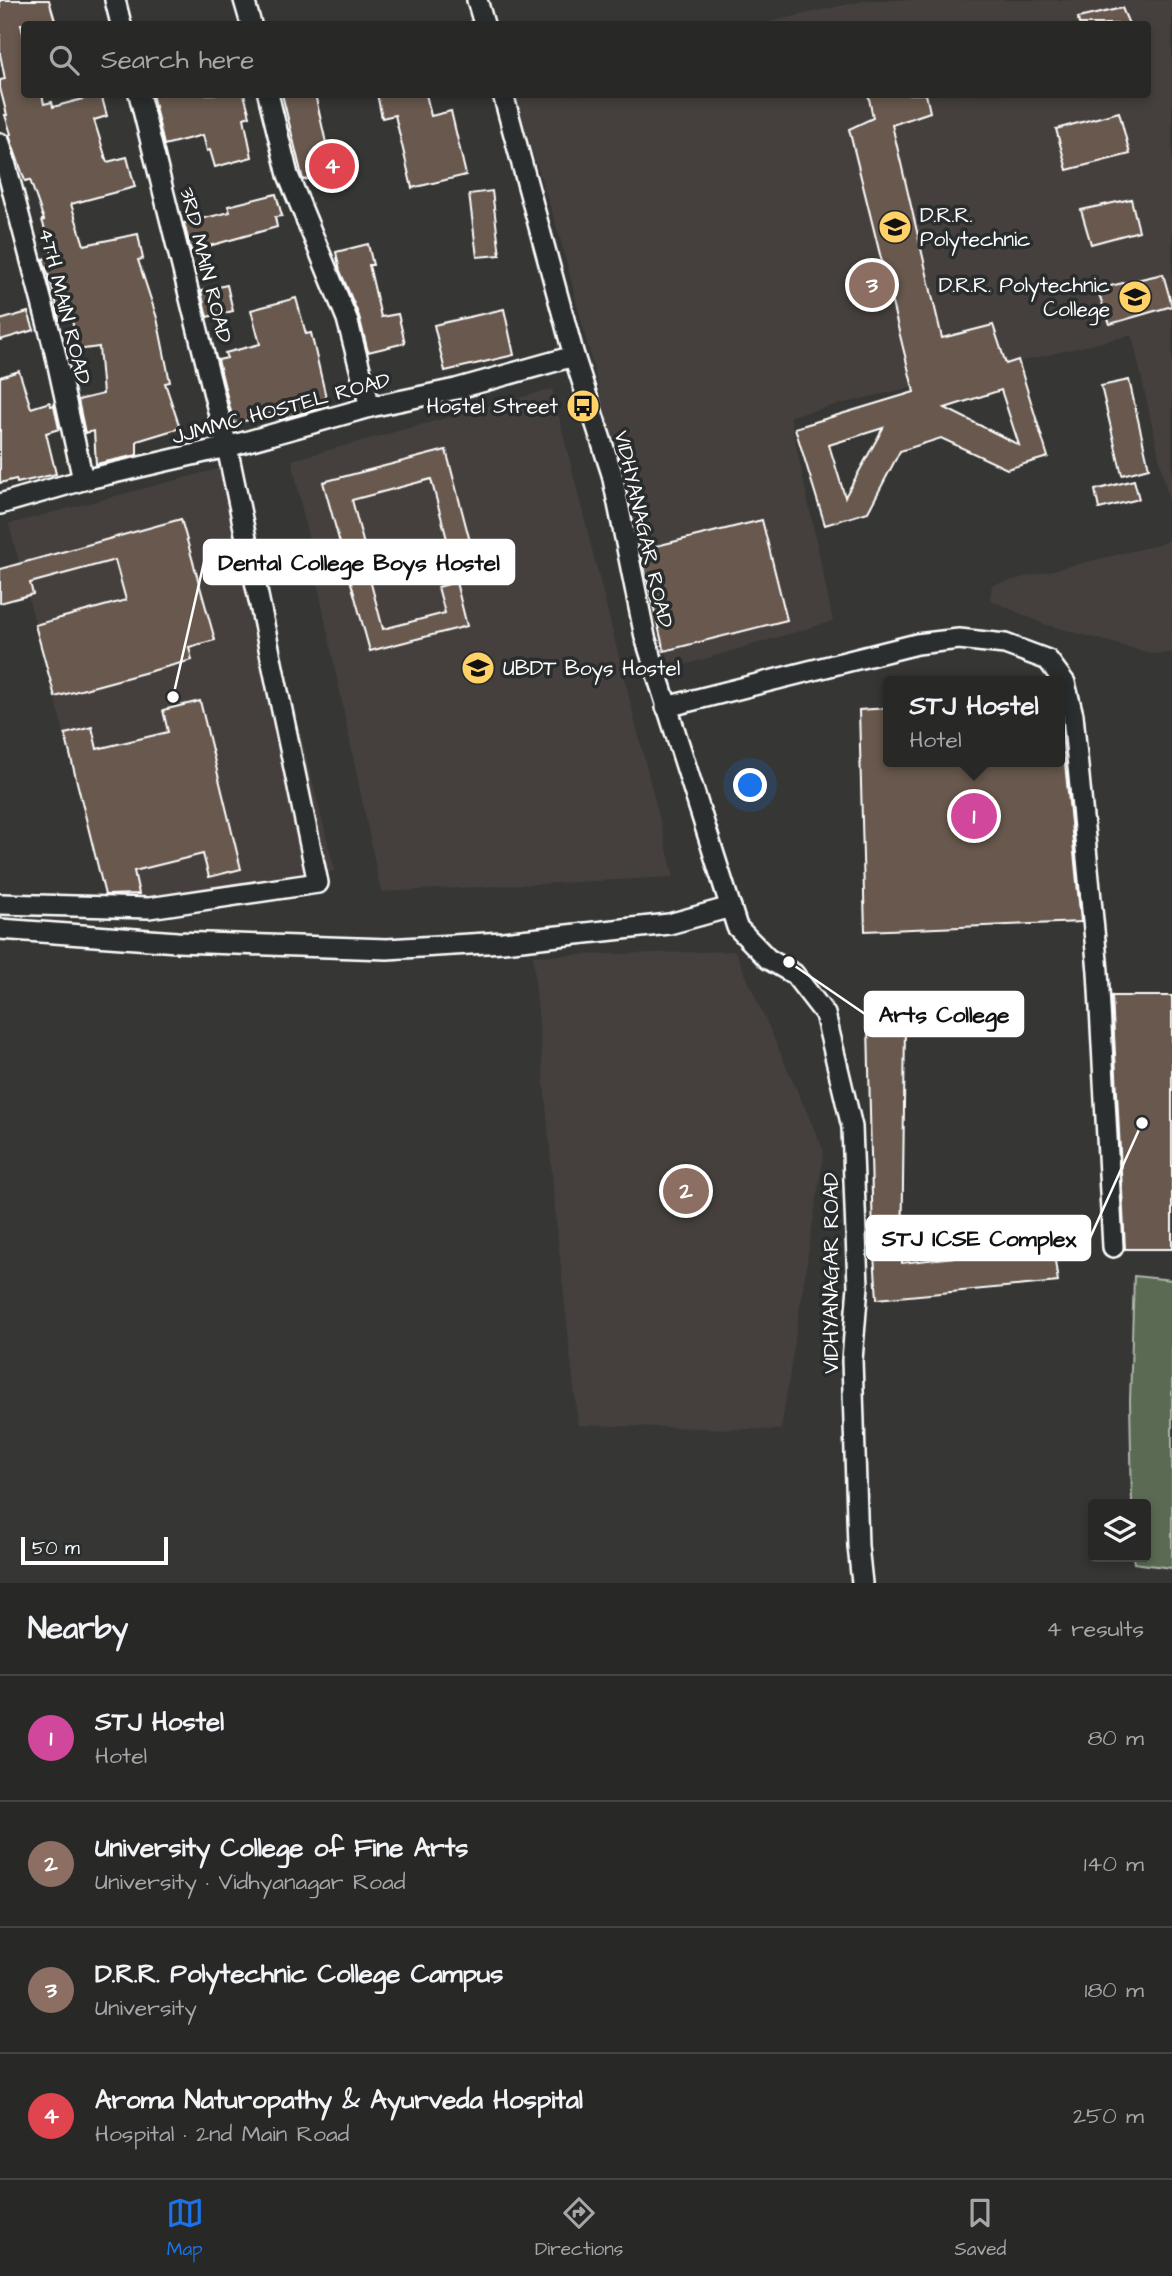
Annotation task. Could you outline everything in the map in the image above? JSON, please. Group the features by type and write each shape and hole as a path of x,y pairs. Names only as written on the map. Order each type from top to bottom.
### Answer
{"street":[{"path":"115,0 120,21"},
{"path":"244,0 249,21"},
{"path":"477,0 483,21"},
{"name":"3RD MAIN ROAD","path":"0,904 149,908 318,883 227,447 140,98"},
{"path":"269,98 288,175 347,319 370,407"},
{"name":"VIDHYANAGAR ROAD","path":"504,98 574,356 612,474 645,637 737,927 768,959 794,974 825,1014 852,1127 858,1286 852,1360 858,1546 862,1583"},
{"name":"4TH MAIN ROAD","path":"0,143 55,352 83,480"},
{"name":"JJMMC HOSTEL ROAD","path":"0,504 83,480 227,447 370,407 456,388 574,356"},
{"path":"666,707 917,644 959,639 1005,644 1048,660 1060,676"},
{"path":"1065,683 1073,715 1098,971 1113,1247"},
{"path":"0,929 177,942 387,949 503,942 669,924 730,907"}],"shaded area":[{"path":"867,0 1172,0 1172,515 1132,335 790,416 833,621 671,669 559,234 515,98 1151,98 1151,21 773,21"},
{"name":"UBDT Boys Hostel","path":"552,389 674,877 381,892 292,460"},
{"path":"233,465 335,871 113,919 9,524"},
{"path":"1172,538 1172,653 1153,654 1044,624 990,600 992,585 1161,544"},
{"path":"735,951 824,1151 781,1430 578,1425 557,1231 533,956"}],"green space":[{"path":"1134,1276 1172,1280 1172,1568 1134,1563 1151,1562 1151,1499 1132,1499 1130,1401"}],"building":[{"path":"0,0 49,0 55,21 21,21 21,98 43,98 44,104 52,102 53,107 86,98 102,98 107,116 94,120 107,162 127,157 135,187 71,204 84,245 138,234 143,259 138,260 157,318 170,382 165,383 180,428 137,441 137,455 96,464 94,431 85,433 78,400 103,394 99,347 77,350 72,319 59,320 55,296 43,259 53,256 44,220 30,180 25,181 9,135 11,134 0,88 0,80 5,79 0,54"},
{"path":"1122,8 1128,21 1078,21 1078,18"},
{"path":"153,98 245,98 250,116 244,118 252,157 215,167 203,135 164,145"},
{"path":"283,98 316,98 333,174 303,180"},
{"path":"378,98 427,98 431,116 451,111 466,175 412,188 395,115 382,118"},
{"path":"869,98 927,98 930,112 892,125 942,338 993,325 1006,364 1018,360 1048,457 1007,469 941,438 900,451 868,512 825,525 795,428 914,392 849,129 873,118","holes":["1001,390 1019,445 945,408","883,428 845,497 829,445"]},
{"name":"D.R.R. Polytechnic","path":"1119,112 1130,154 1067,170 1056,129"},
{"path":"492,191 500,255 477,257 469,194"},
{"path":"276,194 282,216 275,217 277,227 191,251 184,223 230,212 228,206"},
{"name":"D.R.R. Polytechnic","path":"1131,199 1139,231 1091,244 1081,210"},
{"path":"368,244 373,265 369,265 381,317 398,314 405,343 368,352 359,316 340,271 336,252"},
{"name":"D.R.R. Polytechnic College","path":"1163,274 1172,306 1110,324 1097,289"},
{"path":"227,285 233,311 207,317 201,291"},
{"path":"296,298 306,334 311,333 328,406 280,419 278,412 234,424 218,360 227,358 225,353 260,344 251,310"},
{"path":"504,309 514,355 445,371 434,325"},
{"path":"28,312 34,330 0,340 0,320"},
{"path":"19,371 31,408 50,402 51,406 54,405 59,429 46,433 56,474 17,483 16,479 0,483 0,377"},
{"path":"1129,380 1149,468 1122,475 1101,386"},
{"path":"446,450 472,549 451,554 431,479 352,500 383,629 445,613 438,587 456,582 467,626 370,651 323,482"},
{"path":"1134,480 1139,499 1099,509 1095,490"},
{"path":"181,519 215,640 189,647 192,660 55,697 35,625 126,600 115,560 30,583 33,594 0,603 0,569"},
{"path":"762,520 787,620 664,651 640,550"},
{"path":"200,701 241,869 209,877 203,854 134,871 139,894 105,895 65,734 92,727 97,749 168,732 163,710"},
{"path":"883,708 883,767 1065,767 1065,763 1081,922 865,931 859,710"},
{"path":"1112,996 1172,996 1172,1249 1125,1249"},
{"path":"868,1025 905,1025 902,1263 1053,1246 1058,1282 877,1299"}],"place":[{"name":"Aroma Naturopathy & Ayurveda Hospital","path":"332,166"},
{"name":"D.R.R. Polytechnic","path":"895,227"},
{"name":"D.R.R. Polytechnic College Campus","path":"872,285"},
{"name":"D.R.R. Polytechnic College","path":"1135,297"},
{"name":"Hostel Street","path":"583,406"},
{"name":"UBDT Boys Hostel","path":"478,668"},
{"name":"Dental College Boys Hostel","path":"173,697"},
{"name":"STJ Hostel","path":"974,816"},
{"name":"Arts College","path":"789,962"},
{"name":"STJ ICSE Complex","path":"1142,1123"},
{"name":"University College of Fine Arts","path":"686,1191"}]}
